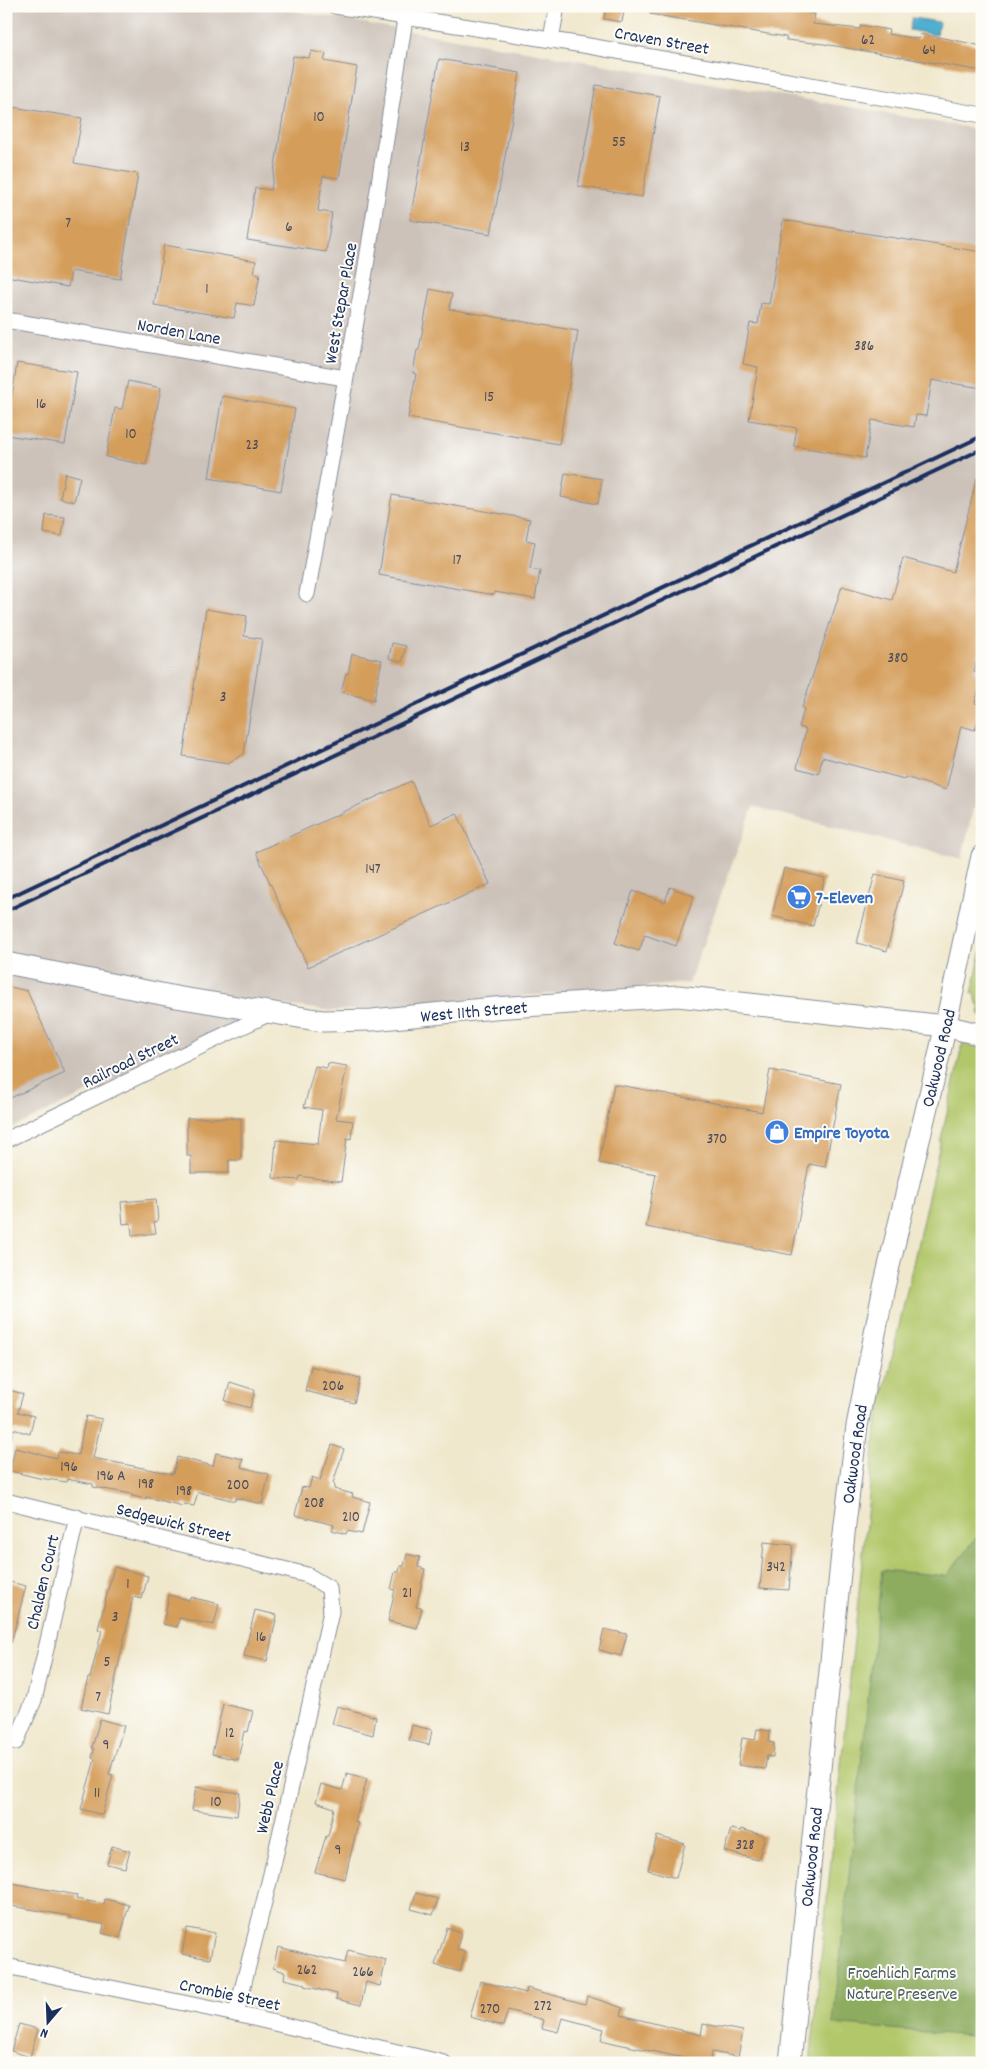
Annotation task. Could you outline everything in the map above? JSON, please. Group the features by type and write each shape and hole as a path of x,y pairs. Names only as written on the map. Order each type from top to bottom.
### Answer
{"main road":[{"name":"Oakwood Road","path":"790,2063 845,1524 857,1426 888,1268 945,1026 982,856"},
{"name":"West 11th Street","path":"6,963 270,1014 323,1021 372,1020 494,1008 678,996 945,1026 982,1035"}],"street":[{"name":"Craven Street","path":"336,6 551,40 982,115"},
{"path":"551,40 557,6"},
{"name":"West Stepar Place","path":"307,594 337,436 345,378 372,231 405,18"},
{"name":"Norden Lane","path":"6,320 345,378"},
{"name":"Railroad Street","path":"6,1140 270,1014"},
{"name":"Sedgewick Street","path":"6,1501 307,1575 329,1588"},
{"name":"Chalden Court","path":"16,1742 34,1700 77,1517"},
{"name":"Webb Place","path":"236,2014 271,1874 331,1612 329,1588"},
{"name":"Crombie Street","path":"6,1966 236,2014 444,2063"}],"shaded area":[{"path":"6,6 265,6 982,130 982,768 962,859 753,807 689,983 334,1011 275,1004 6,1131"}],"green space":[{"path":"982,948 982,1017 979,1015 980,1009 975,993 972,993"},
{"name":"Froehlich Farms Nature Preserve","path":"963,1042 982,1047 982,2063 810,2063 876,1428"},
{"name":"Froehlich Farms Nature Preserve","path":"982,1536 982,2037 833,2024 882,1570 947,1576 976,1538"}],"water":[{"path":"912,18 939,22 937,35 909,30"}],"building":[{"path":"606,6 625,6 622,22 604,19"},
{"path":"650,6 745,6 790,13 790,10 815,14 813,24 860,29 861,25 889,30 888,34 919,39 920,34 949,39 982,46 982,71 824,44 786,40 786,37 650,14"},
{"path":"311,51 326,54 324,61 357,67 339,178 323,176 318,211 332,213 326,252 247,240 255,188 271,190 293,56 309,58"},
{"path":"439,59 520,73 491,234 410,220"},
{"path":"596,85 660,96 642,197 578,186"},
{"path":"6,106 82,118 74,163 138,174 120,279 71,271 68,287 6,276"},
{"path":"783,220 982,252 982,388 932,380 926,416 916,415 914,427 872,420 865,458 794,446 797,428 749,420 758,367 743,364 750,323 758,324 761,303 769,304"},
{"path":"164,245 256,261 254,273 260,274 254,306 237,303 234,318 154,305"},
{"path":"430,289 452,294 449,309 578,331 559,444 408,418 416,374 413,373"},
{"path":"17,363 77,372 65,444 6,435"},
{"path":"128,381 161,388 146,465 106,457 115,408 122,409"},
{"path":"222,396 295,409 281,491 209,478"},
{"path":"65,473 80,477 74,502 60,498"},
{"path":"565,473 602,479 598,504 561,497"},
{"path":"977,478 982,478 982,643 974,672 982,674 975,703 982,705 982,707 975,730 961,726 946,790 905,777 904,779 822,757 819,774 797,768 806,729 799,727 804,709 802,708 842,586 892,600 903,558 953,572"},
{"path":"392,495 530,519 526,540 535,542 530,569 540,571 535,599 495,592 494,595 379,575"},
{"path":"46,515 65,517 62,536 44,533"},
{"path":"206,609 247,616 244,636 262,639 244,754 228,763 183,756"},
{"path":"392,643 406,646 402,662 389,658"},
{"path":"352,654 382,660 374,700 341,692 346,673 348,674"},
{"path":"411,781 431,825 457,813 490,884 308,967 256,852"},
{"name":"7-Eleven","path":"784,868 825,878 813,926 772,916"},
{"path":"875,874 904,881 887,951 857,943"},
{"path":"670,887 694,896 676,946 645,935 639,951 615,943 633,891 665,902"},
{"path":"6,986 27,991 65,1073 6,1100"},
{"path":"328,1063 347,1066 336,1119 353,1121 351,1139 347,1138 341,1182 300,1176 299,1180 273,1178 276,1140 318,1144 322,1110 304,1107 315,1066 327,1068"},
{"path":"770,1070 841,1084 825,1167 809,1164 792,1255 646,1227 656,1174 599,1163 614,1084 762,1112"},
{"path":"187,1118 241,1118 241,1160 229,1160 229,1173 191,1173 191,1156 187,1156"},
{"path":"156,1199 158,1221 154,1222 156,1233 132,1236 131,1223 123,1224 121,1202"},
{"path":"311,1366 360,1379 354,1403 305,1391"},
{"path":"230,1382 255,1390 250,1408 225,1401"},
{"path":"6,1389 23,1394 18,1412 34,1416 30,1434 13,1429 11,1439 6,1439"},
{"path":"86,1416 102,1419 93,1458 173,1474 177,1457 213,1466 216,1453 243,1459 241,1467 269,1474 262,1504 236,1498 235,1501 198,1492 194,1506 184,1504 183,1506 93,1487 93,1484 67,1479 67,1482 39,1478 10,1471 15,1448 57,1458 58,1452 78,1455"},
{"path":"332,1445 344,1449 333,1483 335,1484 334,1489 353,1494 352,1497 370,1502 362,1534 347,1531 346,1534 332,1530 334,1525 295,1515 302,1487 309,1488 312,1477 320,1480"},
{"path":"764,1542 793,1545 789,1590 760,1588"},
{"path":"407,1554 420,1557 418,1567 425,1569 416,1607 422,1608 417,1628 388,1621 395,1590 391,1589 395,1572 399,1572 400,1566 404,1566"},
{"path":"114,1567 148,1576 142,1599 133,1597 108,1714 81,1708 102,1630 98,1629"},
{"path":"6,1581 26,1586 11,1643 6,1643"},
{"path":"169,1595 189,1600 190,1597 219,1604 214,1625 179,1618 177,1627 163,1624"},
{"path":"255,1610 277,1615 267,1661 244,1656"},
{"path":"604,1629 627,1634 621,1656 599,1650"},
{"path":"223,1704 253,1711 248,1732 244,1731 238,1760 212,1754"},
{"path":"337,1706 376,1717 373,1735 332,1724"},
{"path":"100,1719 124,1726 109,1774 113,1775 102,1815 81,1809 95,1759 92,1758 94,1749 92,1748"},
{"path":"412,1725 432,1730 429,1745 409,1740"},
{"path":"757,1729 770,1731 769,1742 774,1743 773,1757 767,1756 765,1769 738,1765 742,1738 755,1740"},
{"path":"347,1773 367,1779 355,1822 358,1823 345,1879 315,1872 326,1836 328,1836 334,1808 316,1802 321,1784 342,1790"},
{"path":"196,1787 240,1793 237,1816 192,1810"},
{"path":"731,1829 740,1831 741,1829 765,1836 758,1860 724,1851"},
{"path":"657,1836 685,1844 676,1878 648,1870"},
{"path":"112,1846 130,1851 125,1868 107,1864"},
{"path":"6,1882 77,1895 76,1899 104,1904 105,1899 129,1905 120,1938 102,1933 104,1925 102,1924 70,1918 70,1916 6,1905"},
{"path":"416,1893 438,1899 433,1915 411,1909"},
{"path":"187,1928 215,1933 210,1959 182,1954"},
{"path":"447,1928 461,1933 457,1950 465,1952 460,1972 435,1965"},
{"path":"278,1947 345,1963 348,1950 386,1960 380,1986 366,1982 361,2005 336,1999 337,1994 284,1979 285,1972 273,1968"},
{"path":"480,1981 526,1993 527,1988 585,2004 587,1996 623,2008 621,2015 701,2035 703,2024 743,2031 738,2057 712,2052 710,2063 708,2063 618,2044 601,2040 604,2029 562,2018 558,2032 542,2028 544,2020 508,2010 503,2026 470,2017"},
{"path":"19,2024 38,2029 30,2057 11,2051"}],"railway":[{"path":"6,899 982,436"},
{"path":"6,911 982,449"}],"place":[{"name":"7-Eleven","path":"799,897"},
{"name":"Empire Toyota","path":"777,1132"}]}
